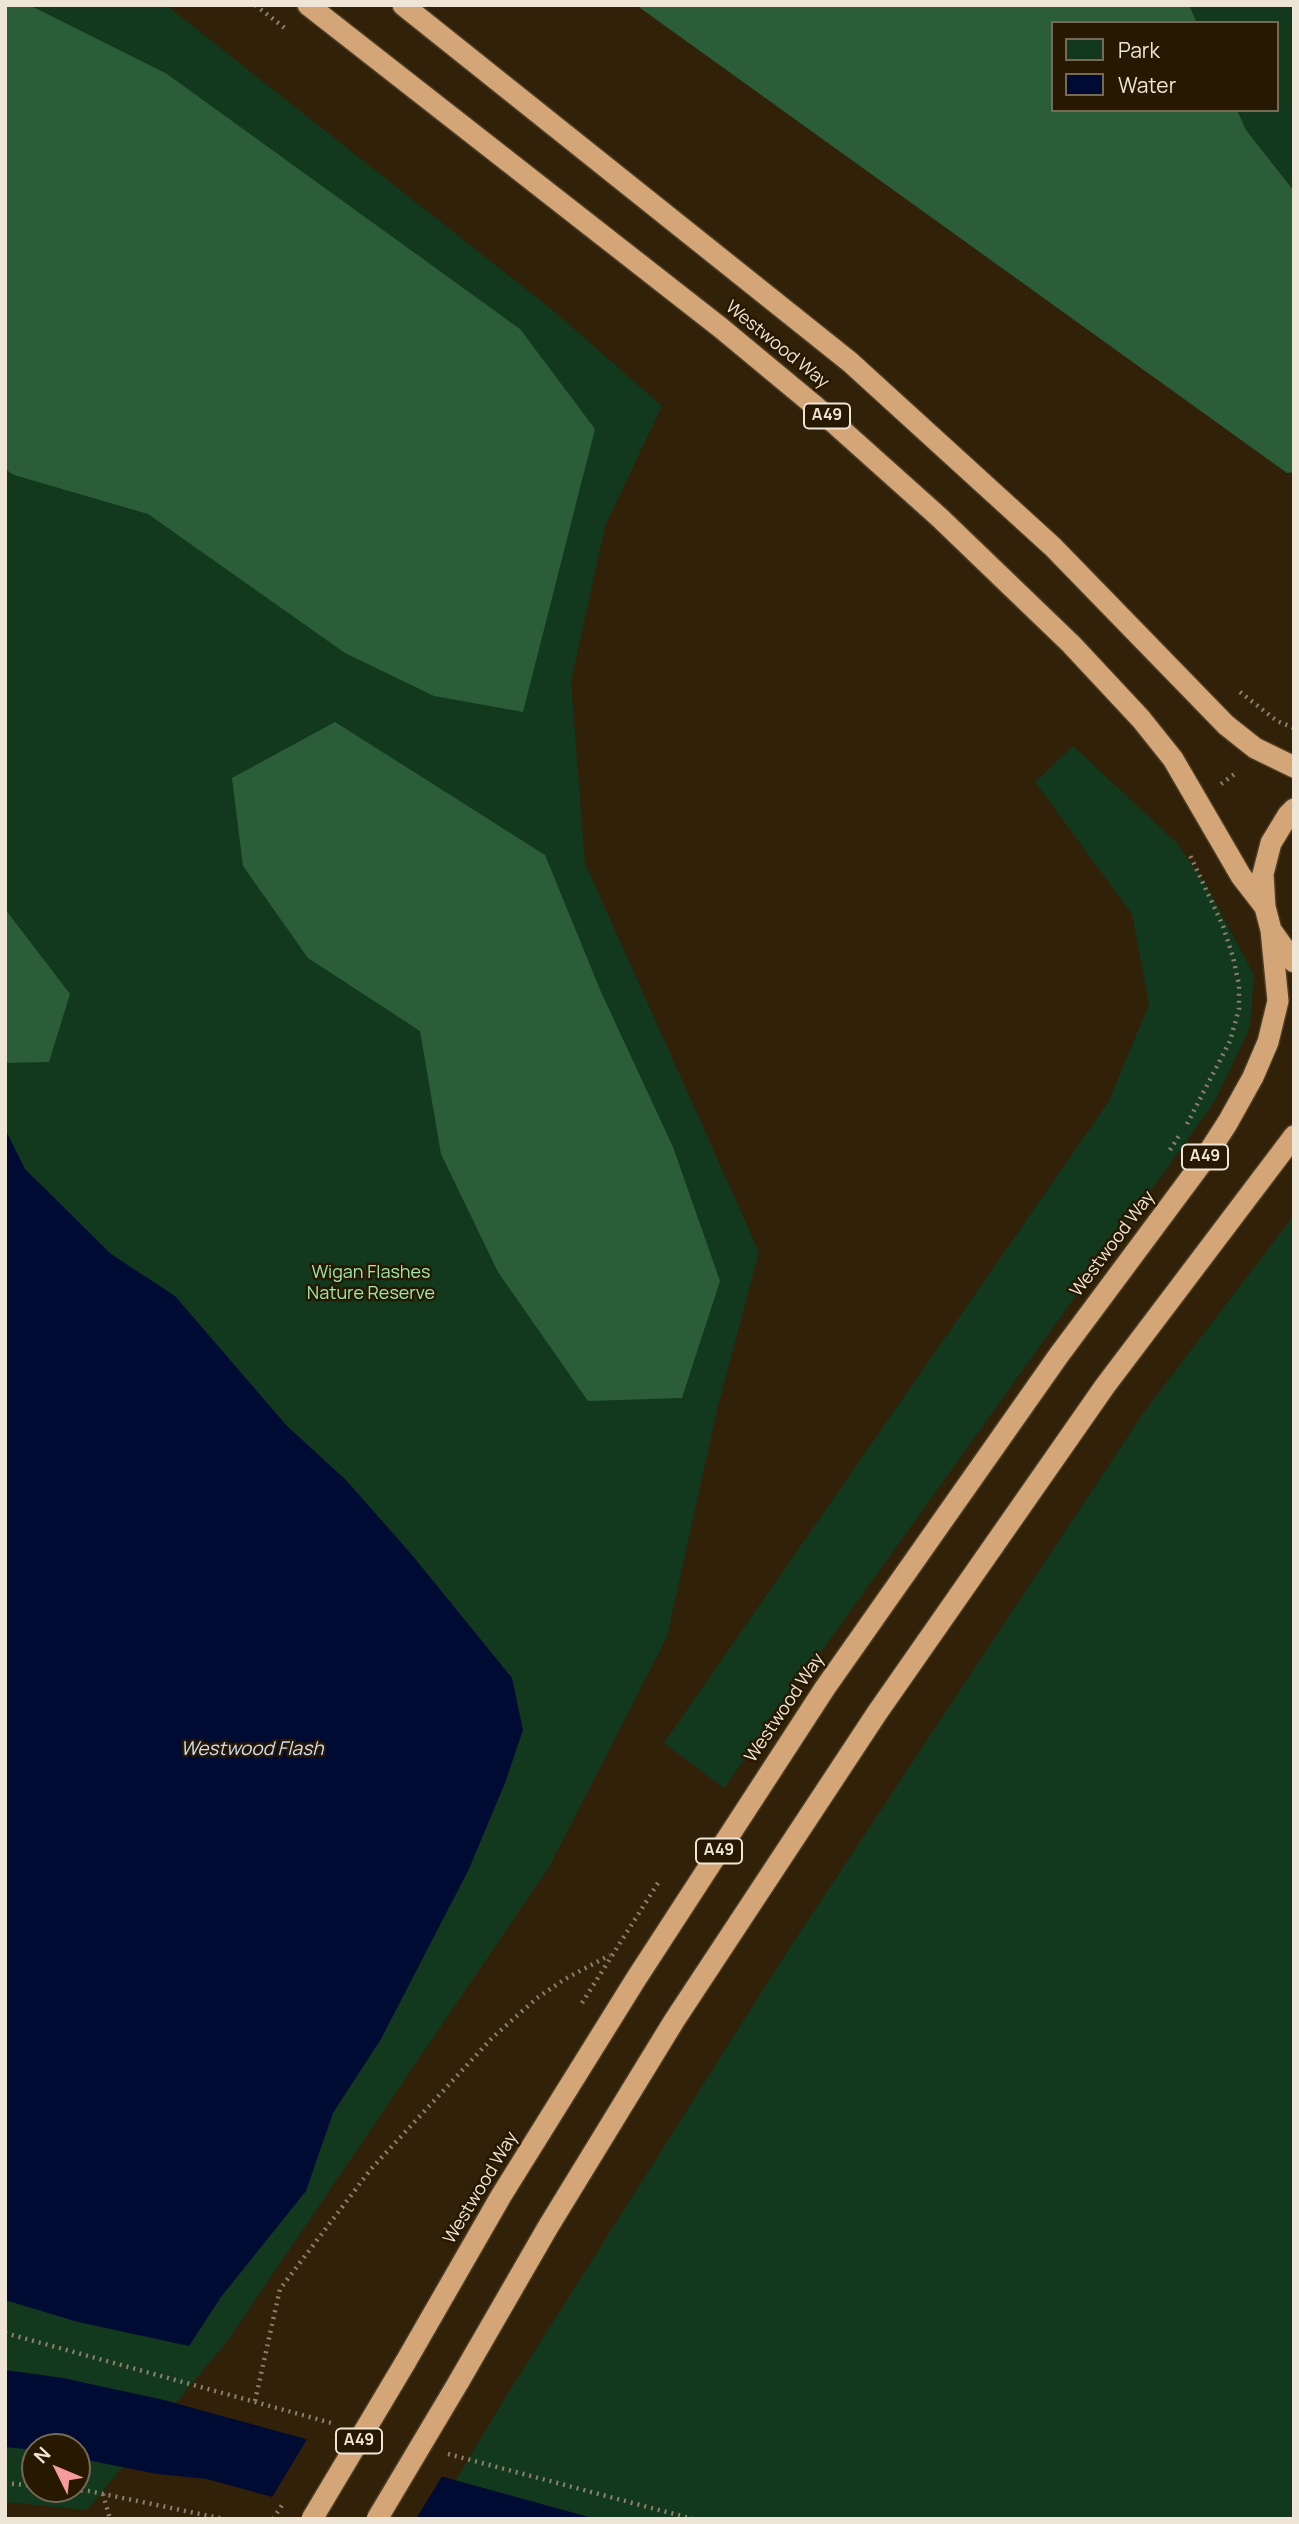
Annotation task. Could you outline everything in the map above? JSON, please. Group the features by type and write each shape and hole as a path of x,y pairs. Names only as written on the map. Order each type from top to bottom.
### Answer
{"highway":[{"name":"Westwood Way","path":"308,5 700,312 825,415 939,517 1071,644 1141,719 1173,759 1241,876 1265,907"},
{"name":"Westwood Way","path":"403,5 850,362 1052,547 1226,725 1255,748 1294,766"},
{"name":"A49","path":"1294,809 1271,843 1263,874 1265,907 1271,929 1294,962"},
{"name":"Westwood Way","path":"312,2519 501,2196 621,2002 825,1688 1059,1355 1201,1164 1228,1122 1253,1077 1268,1042 1279,1001 1271,929"},
{"path":"377,2519 548,2227 674,2021 877,1713 1105,1386 1294,1136"}],"path":[{"path":"255,5 294,36"},
{"path":"1199,800 1235,775 1277,721"},
{"path":"1166,1156 1210,1082 1230,1041 1238,1009 1239,985 1233,957 1210,896 1188,850"},
{"path":"576,2012 664,1874"},
{"path":"256,2401 280,2289 371,2169 492,2038 537,1998 611,1954"},
{"path":"91,2492 224,2519"},
{"path":"103,2494 110,2519"}],"green space":[{"name":"Wigan Flashes Nature Reserve","path":"5,5 166,5 556,313 662,406 605,526 571,682 585,863 759,1252 717,1410 667,1637 549,1867 228,2340 87,2510 5,2502"},
{"path":"5,5 29,5 167,74 520,329 595,429 523,712 434,696 345,653 148,514 14,475 5,469"},
{"path":"636,5 1189,5 1196,21 1050,21 1050,112 1238,112 1246,130 1294,191 1294,472 1287,473"},
{"path":"1189,5 1294,5 1294,191 1246,130 1238,112 1278,112 1278,21 1196,21"},
{"path":"335,722 545,855 601,992 673,1147 720,1281 682,1398 588,1401 498,1272 441,1154 420,1031 308,958 243,866 232,778"},
{"path":"1073,746 1176,842 1207,887 1254,975 1250,1027 1215,1101 724,1788 664,1743 1109,1101 1149,1004 1132,914 1035,782"},
{"path":"5,909 70,994 49,1062 5,1063"},
{"path":"1294,1215 1294,2519 433,2519 505,2398 787,1952 1144,1412"}],"water":[{"name":"Westwood Flash","path":"5,1129 25,1169 111,1254 175,1296 287,1426 346,1480 412,1555 512,1678 523,1730 505,1783 469,1869 381,2039 333,2113 306,2191 221,2297 189,2346 78,2322 5,2300"},
{"path":"5,2370 63,2378 164,2400 596,2519 352,2519 207,2479 157,2474 91,2461 91,2433 21,2433 21,2449 5,2447"}],"pier":[{"path":"309,2436 444,2473 416,2519 341,2519 271,2499"}]}
